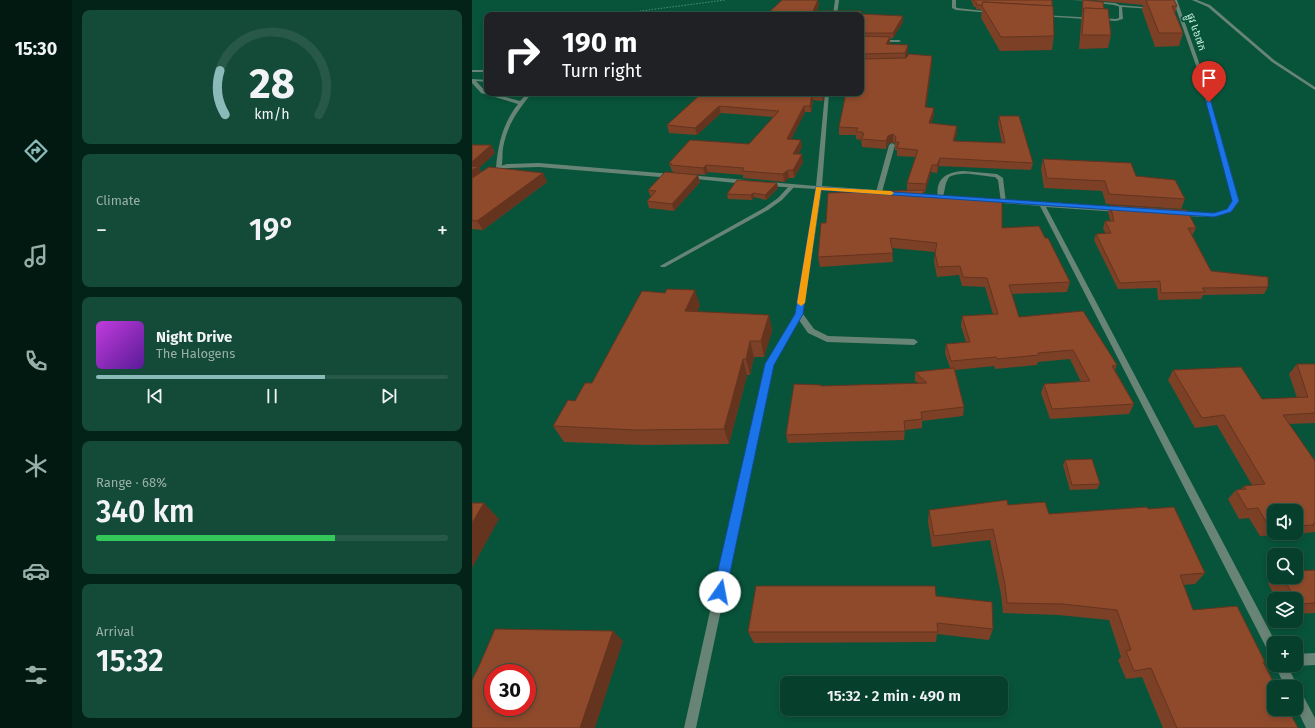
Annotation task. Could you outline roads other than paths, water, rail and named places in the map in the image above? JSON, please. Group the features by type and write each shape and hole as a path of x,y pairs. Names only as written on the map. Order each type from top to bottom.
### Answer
{"street":[{"path":"835,12 837,0"},
{"path":"954,0 954,8 957,9 994,12"},
{"path":"1074,0 1115,4 1120,6 1157,8"},
{"name":"ផ្លូវ ៤៦៧ក","path":"1175,0 1201,74 1236,201 1229,211 1214,215 1175,214"},
{"path":"1194,0 1209,6 1273,61 1315,90"},
{"path":"1040,15 1116,20 1121,19 1120,6"},
{"path":"1171,9 1178,10"},
{"path":"864,41 899,41"},
{"path":"472,71 484,71"},
{"path":"472,80 484,80"},
{"path":"472,80 484,92"},
{"path":"501,96 523,101"},
{"path":"523,101 525,96"},
{"path":"499,168 499,153 504,129 527,96"},
{"path":"690,728 769,364 799,314 819,188 827,96"},
{"path":"879,192 892,145"},
{"path":"472,187 499,168 507,166 539,165 752,183"},
{"path":"940,197 944,180 947,176 955,173 997,176 1001,179 1004,202"},
{"path":"760,183 887,193"},
{"path":"662,266 766,209 780,199 792,186"},
{"path":"909,194 1042,205 1128,210"},
{"path":"1042,205 1267,638"},
{"path":"799,314 811,331 827,339 914,342"},
{"path":"1303,660 1315,659"},
{"path":"1303,708 1313,728"}]}
